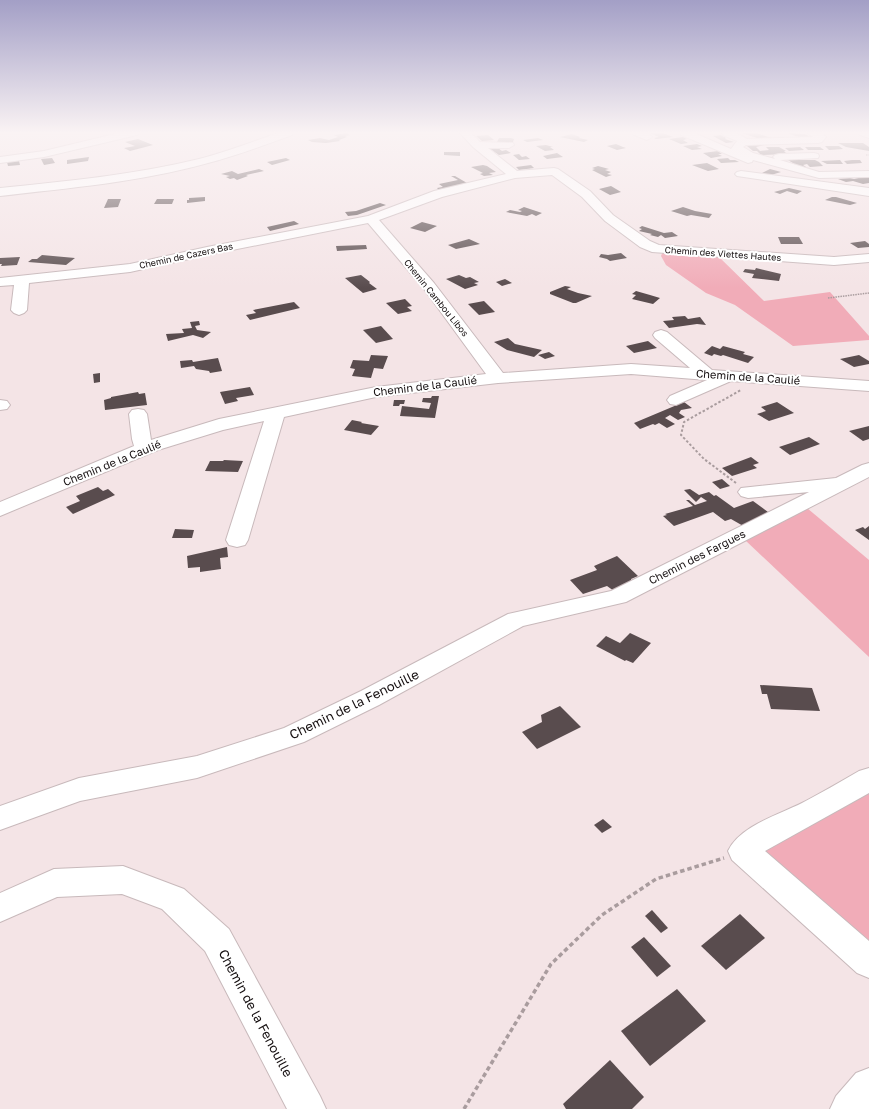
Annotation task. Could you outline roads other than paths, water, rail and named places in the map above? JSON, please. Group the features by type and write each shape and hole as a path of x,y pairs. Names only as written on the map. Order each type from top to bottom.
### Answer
{"street":[{"path":"0,192 74,185"},
{"name":"Chemin des Viettes Hautes","path":"371,219 438,194 476,185"},
{"name":"Chemin des Viettes Hautes","path":"573,185 586,194 608,218 644,244 657,249 834,261 869,258"},
{"path":"817,185 869,192"},
{"name":"Chemin de Cazers Bas","path":"0,282 130,268 206,251 371,219"},
{"name":"Chemin Cambou Libos","path":"371,219 429,286 498,378"},
{"path":"648,261 657,249"},
{"path":"19,310 22,280"},
{"path":"662,335 707,374"},
{"name":"Chemin de la Caulié","path":"0,510 34,494 145,448 219,424 274,418 376,392 498,378 631,369 869,386"},
{"path":"676,400 731,375"},
{"path":"138,414 140,438 145,448"},
{"path":"241,481 251,466 249,446 260,430 274,418"},
{"path":"237,540 274,418"},
{"name":"Chemin des Fargues","path":"516,620 618,597 869,469"},
{"path":"748,492 841,482"},
{"name":"Chemin de la Fenouille","path":"0,818 79,790 197,767 294,735 370,698 516,620"},
{"path":"869,779 813,811 759,838 744,851 869,962"},
{"name":"Chemin de la Fenouille","path":"0,908 54,883 124,880 173,899 217,940 308,1109"},
{"path":"849,1109 869,1086"}]}
